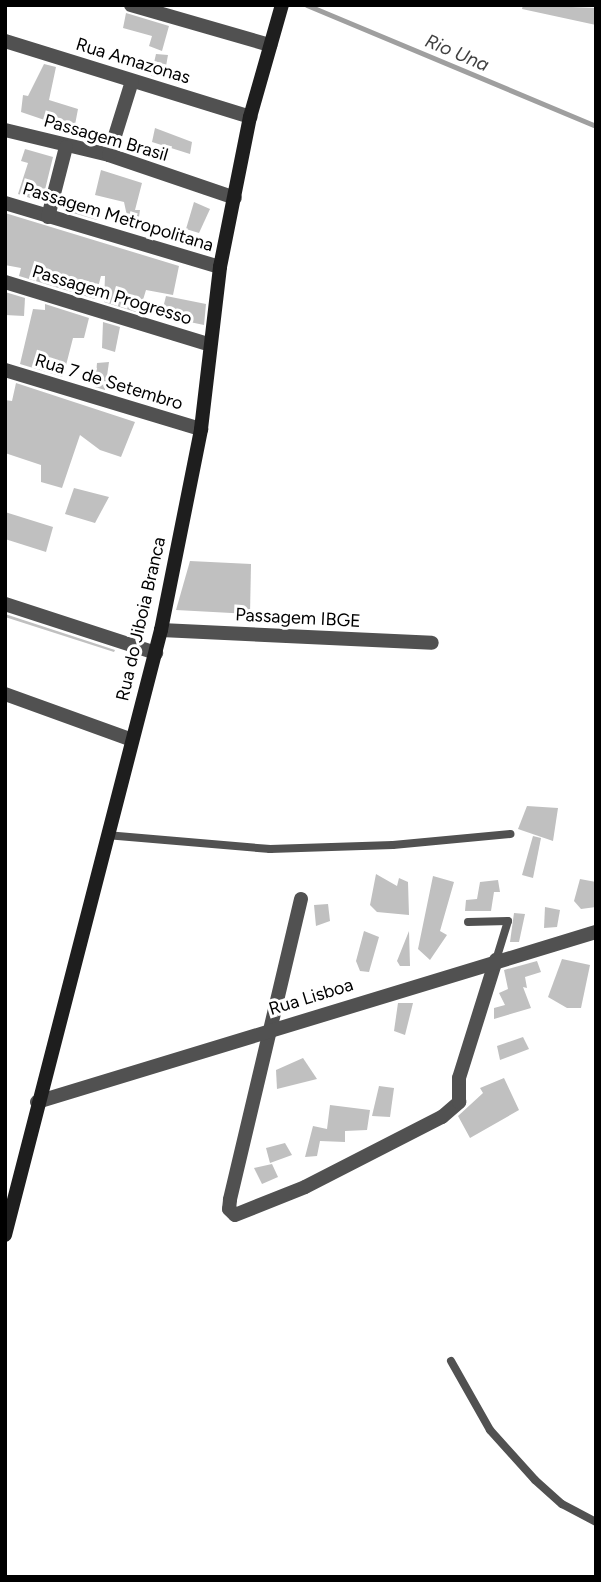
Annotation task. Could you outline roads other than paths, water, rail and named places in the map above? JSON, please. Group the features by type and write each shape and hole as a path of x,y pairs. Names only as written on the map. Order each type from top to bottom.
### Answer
{"main road":[{"name":"Rua do Jiboia Branca","path":"5,1236 106,835 156,653 201,429 208,344 220,267 250,117 281,12"}],"street":[{"path":"131,5 271,45"},
{"name":"Rua Amazonas","path":"5,41 250,117"},
{"path":"109,155 132,81"},
{"name":"Passagem Brasil","path":"5,130 66,147 109,155 235,198"},
{"path":"48,217 66,147"},
{"name":"Passagem Metropolitana","path":"5,203 220,267"},
{"name":"Passagem Progresso","path":"5,282 208,344"},
{"name":"Rua 7 de Setembro","path":"5,370 201,429"},
{"path":"5,604 156,653"},
{"name":"Passagem IBGE","path":"161,630 432,643"},
{"path":"5,694 132,740"},
{"path":"302,899 230,1200 229,1209 235,1215 305,1187 442,1117 460,1102 458,1078 496,960"},
{"name":"Rua Lisboa","path":"37,1102 496,960 596,932"}],"lane":[{"path":"106,835 270,849 393,845 510,834"},
{"path":"468,922 508,921 496,960"},
{"path":"452,1361 490,1430 535,1480 562,1504 596,1522"}],"waterway":[{"name":"Rio Una","path":"307,5 596,126"}]}
